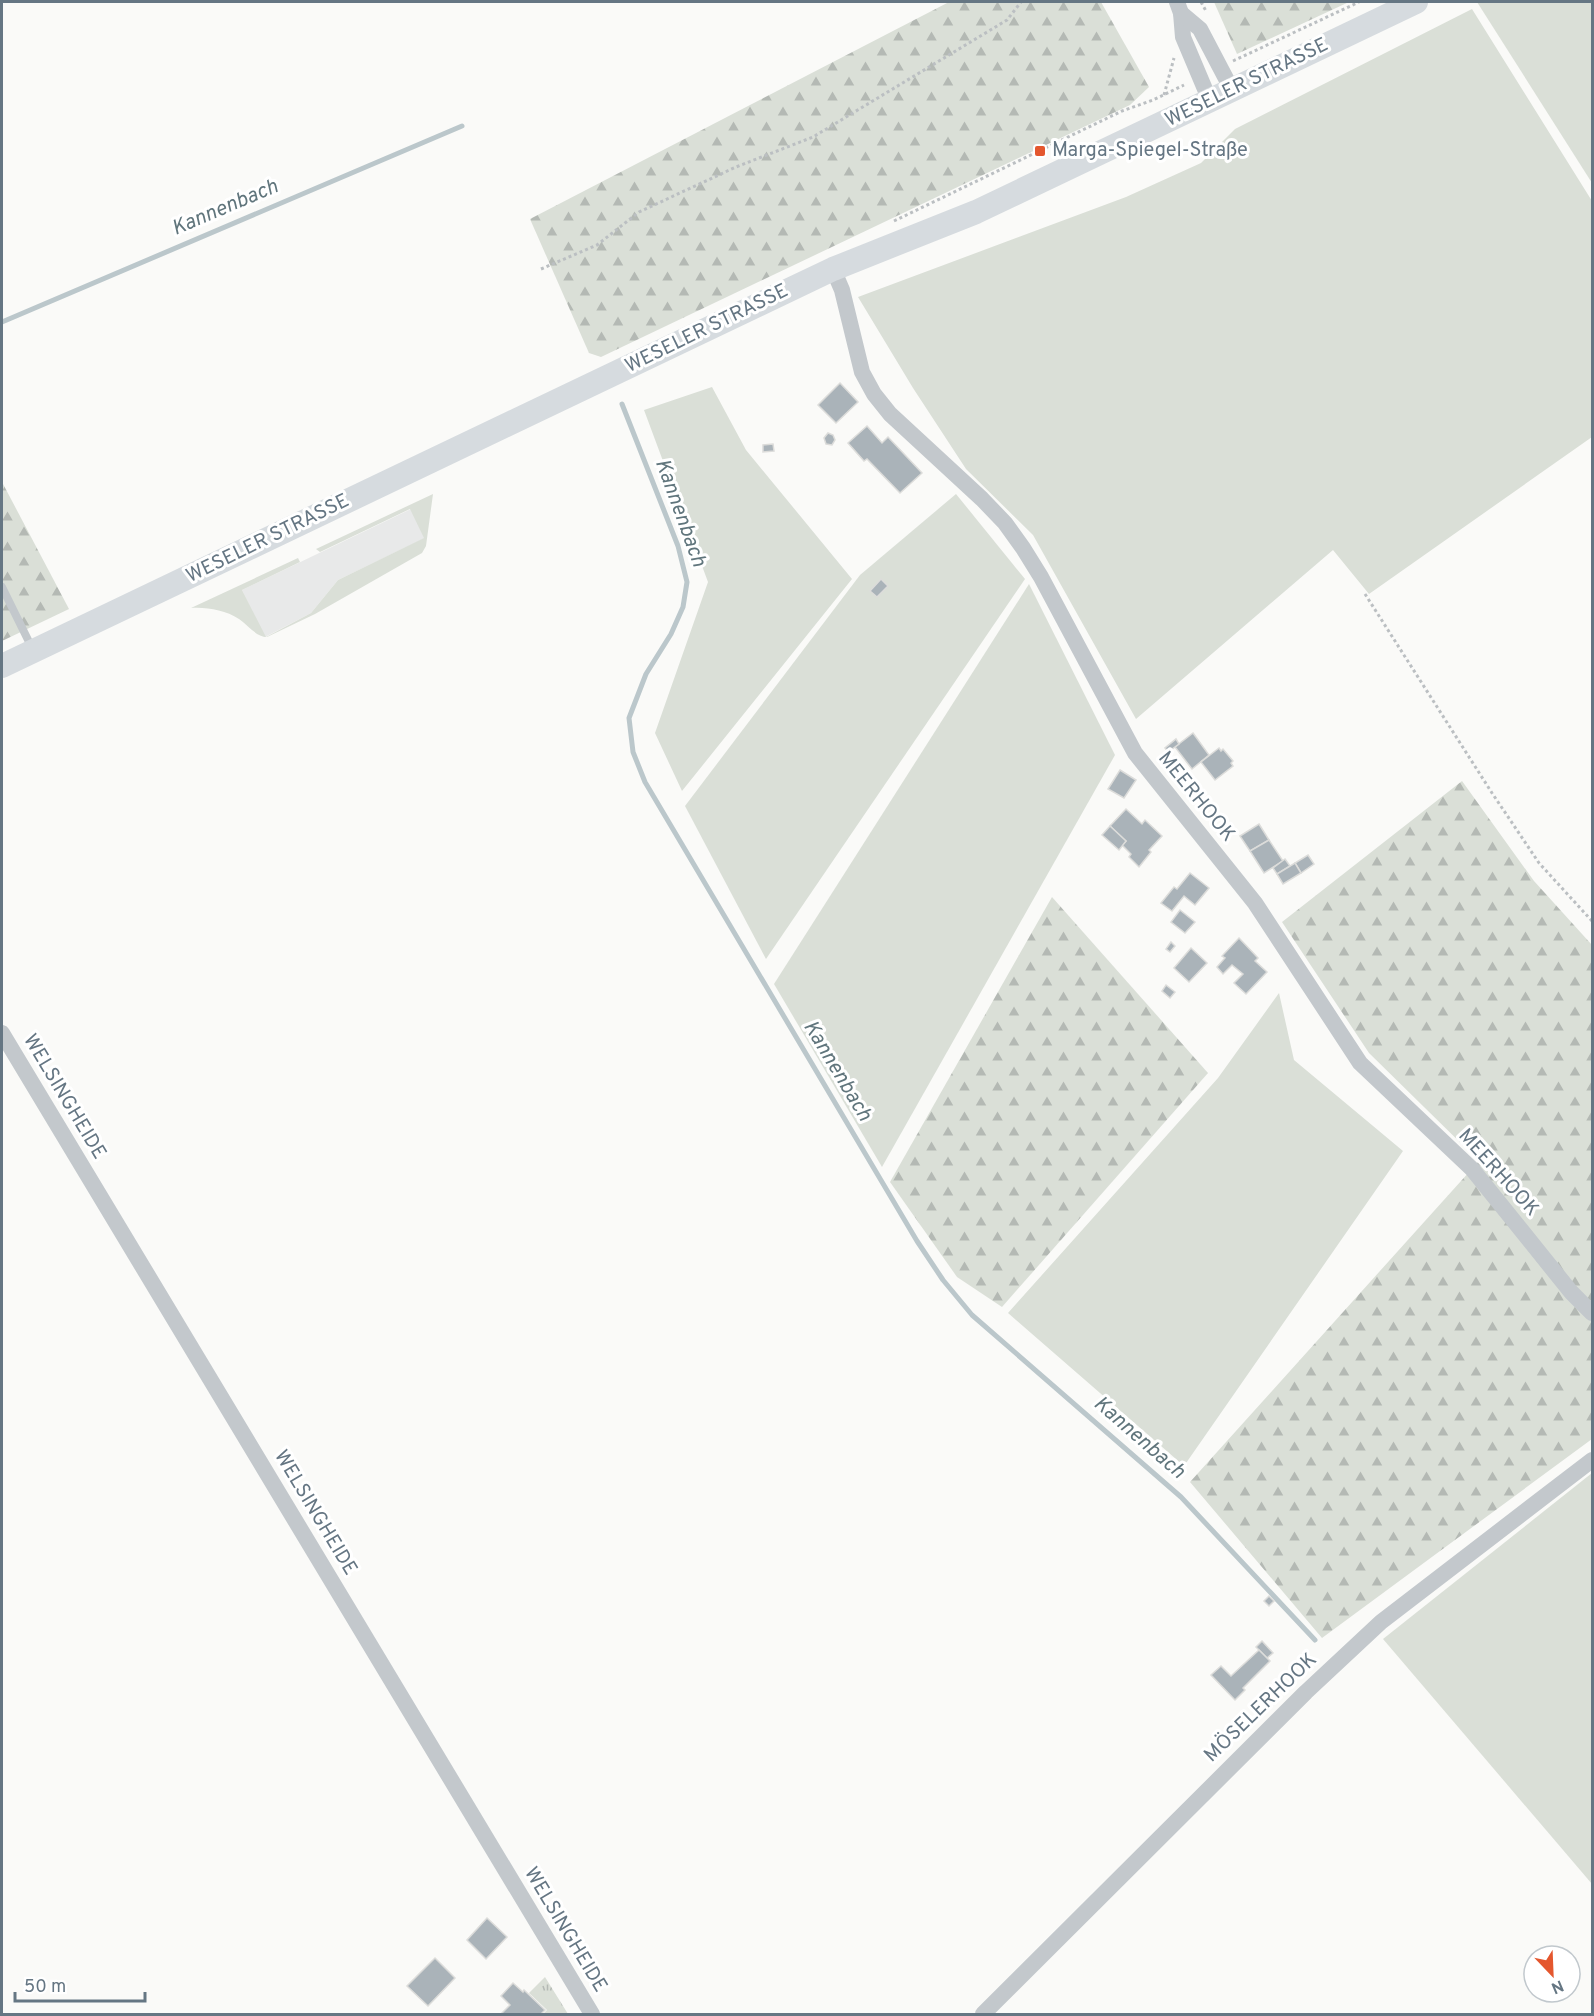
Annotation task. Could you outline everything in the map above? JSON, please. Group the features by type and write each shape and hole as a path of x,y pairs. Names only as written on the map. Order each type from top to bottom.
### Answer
{"main road":[{"name":"WESELER STRASSE","path":"2,666 832,269 976,212 1416,2"}],"street":[{"path":"1179,7 1200,29 1232,90"},
{"path":"1179,7 1183,37 1210,101"},
{"name":"MEERHOOK","path":"832,269 842,290 862,372 874,394 890,414 1005,523 1041,577 1135,753 1255,903 1360,1064 1472,1169 1571,1292 1593,1313"},
{"name":"WELSINGHEIDE","path":"2,1034 592,2014"},
{"name":"MÖSELERHOOK","path":"983,2014 1306,1692 1381,1622 1593,1460"}],"lane":[{"path":"2,587 34,651"}],"path":[{"path":"541,269 597,245 639,212 736,167 813,137 1007,20 1021,2"},
{"path":"1164,95 1175,53 1183,37"},
{"path":"1365,594 1485,783 1539,863 1593,921"}],"shaded area":[{"path":"411,509 425,538 338,580 311,613 265,637 242,590"}],"green space":[{"path":"949,2 1101,2 1149,87 1130,105 601,357 589,353 530,219"},
{"path":"1214,2 1349,2 1237,54"},
{"path":"1477,2 1592,2 1592,183"},
{"path":"1472,9 1592,201 1592,437 1369,594 1333,550 1136,719 1033,535 966,469 913,388 858,297 1126,197 1201,163 1235,129"},
{"path":"712,387 746,450 852,579 682,791 655,733 708,582 644,410"},
{"path":"2,482 69,609 2,641"},
{"path":"433,494 426,546 422,553 315,614 266,637 311,613 338,580 424,538 410,509 320,552 316,549"},
{"path":"956,494 1025,579 766,959 685,806 860,575"},
{"path":"298,558 300,562 242,590 266,637 259,635 228,613 191,608"},
{"path":"1029,584 1115,755 882,1167 774,984"},
{"path":"1462,781 1534,881 1592,945 1592,1439 1322,1638 1190,1482 1479,1161 1369,1053 1282,922"},
{"path":"1052,897 1208,1073 1002,1307 957,1277 890,1182"},
{"path":"1279,993 1294,1060 1403,1151 1184,1466 1008,1313 1218,1078"},
{"path":"1592,1473 1592,1884 1383,1639"},
{"path":"545,1977 568,2014 543,2014 547,2010 529,1993"}],"building":[{"path":"840,383 858,402 836,423 818,405"},
{"path":"867,426 882,443 888,437 922,473 900,493 867,459 864,461 848,443"},
{"path":"828,433 833,435 835,440 832,445 826,444 824,438"},
{"path":"773,444 774,451 763,452 763,445"},
{"path":"881,579 888,586 877,597 870,591"},
{"path":"1193,733 1209,755 1192,769 1175,747"},
{"path":"1176,739 1179,744 1168,752 1165,748"},
{"path":"1219,748 1221,751 1223,749 1233,761 1231,763 1233,766 1215,780 1201,762"},
{"path":"1120,770 1136,780 1124,798 1108,789"},
{"path":"1126,809 1142,824 1145,820 1162,836 1149,850 1151,852 1139,867 1122,845 1126,841 1110,826"},
{"path":"1259,824 1269,840 1250,851 1240,836"},
{"path":"1110,826 1126,841 1119,850 1102,835"},
{"path":"1269,840 1283,861 1264,873 1250,851"},
{"path":"1308,855 1314,864 1301,873 1295,863"},
{"path":"1285,859 1290,866 1277,874 1273,868"},
{"path":"1295,863 1301,873 1283,884 1277,874"},
{"path":"1190,873 1209,888 1195,905 1184,896 1172,911 1161,903"},
{"path":"1180,910 1195,922 1185,933 1171,922"},
{"path":"1239,938 1258,958 1255,961 1267,972 1246,994 1234,983 1243,974 1232,965 1223,974 1217,967 1225,958 1222,956"},
{"path":"1171,942 1175,946 1170,952 1166,949"},
{"path":"1191,948 1207,963 1189,982 1174,968"},
{"path":"1166,985 1175,992 1170,998 1162,991"},
{"path":"1269,1596 1274,1601 1269,1606 1264,1601"},
{"path":"1262,1641 1273,1653 1267,1658 1256,1647"},
{"path":"1259,1650 1270,1661 1243,1688 1245,1690 1235,1700 1211,1675 1221,1666 1231,1676"},
{"path":"487,1918 507,1937 486,1959 467,1940"},
{"path":"435,1958 455,1978 428,2006 407,1986"},
{"path":"513,1983 545,2010 541,2014 501,2014 510,2005 501,1996"}],"waterway":[{"name":"Kannenbach","path":"2,322 462,126"},
{"name":"Kannenbach","path":"622,404 678,546 687,582 683,607 671,634 646,674 629,718 633,752 645,782 917,1241 943,1280 972,1315 1181,1497 1315,1640"}],"place":[{"name":"Marga-Spiegel-Straße","path":"1040,151"}]}
